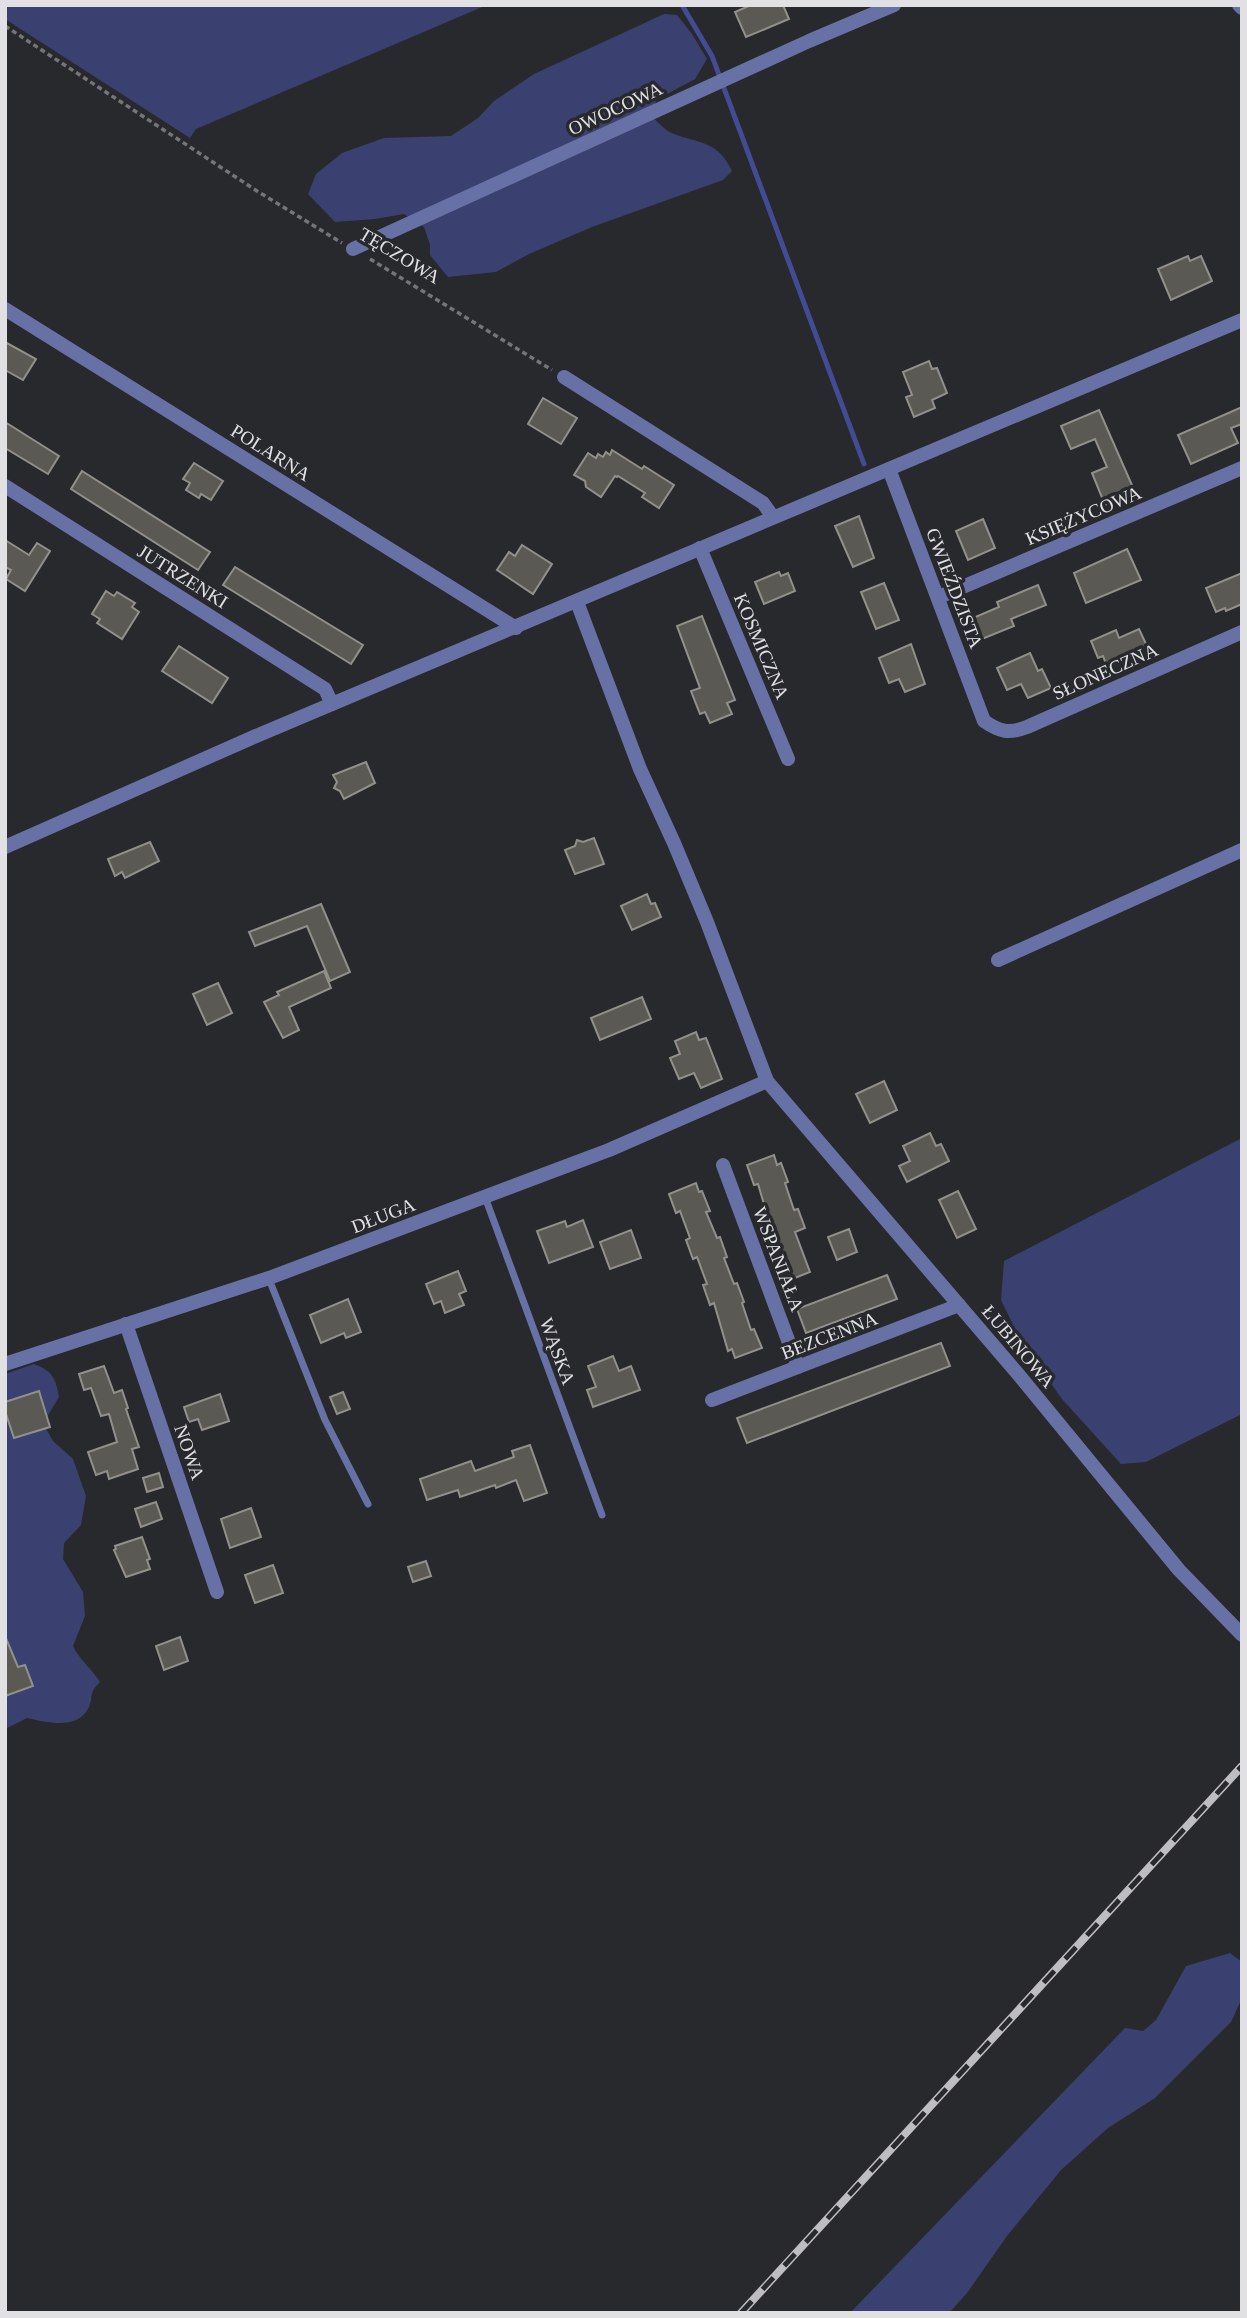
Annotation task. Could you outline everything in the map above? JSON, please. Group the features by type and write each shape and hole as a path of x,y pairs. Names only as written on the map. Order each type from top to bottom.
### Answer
{"street":[{"name":"OWOCOWA","path":"353,250 809,41 894,5"},
{"name":"POLARNA","path":"5,309 516,628"},
{"path":"5,847 332,704 1242,320"},
{"path":"564,377 763,503 773,517"},
{"name":"KSIĘŻYCOWA","path":"939,597 1242,468"},
{"name":"GWIEŹDZISTA","path":"889,469 984,721"},
{"name":"JUTRZENKI","path":"5,486 325,689 332,704"},
{"name":"KOSMICZNA","path":"700,548 788,759"},
{"name":"ŁUBINOWA","path":"577,602 640,769 707,922 767,1081 959,1305 1179,1570 1242,1636"},
{"name":"SŁONECZNA","path":"984,721 996,730 1012,733 1242,632"},
{"path":"998,960 1242,850"},
{"name":"DŁUGA","path":"5,1364 269,1278 609,1150 767,1081"},
{"name":"WSPANIAŁA","path":"723,1165 798,1367"},
{"name":"BEZCENNA","path":"712,1400 959,1305"},
{"name":"NOWA","path":"126,1324 217,1592"}],"lane":[{"name":"WĄSKA","path":"485,1197 601,1515"},
{"path":"269,1278 324,1420 368,1504"}],"path":[{"name":"TĘCZOWA","path":"5,26 257,191 564,377"}],"shaded area":[{"path":"5,5 487,5 196,129 190,138 5,19"},
{"path":"664,14 677,15 707,59 695,79 656,100 652,117 671,133 708,145 721,154 732,171 723,180 592,227 529,254 496,272 448,277 430,255 424,227 404,214 335,222 308,194 316,174 342,153 384,138 451,136 478,118 494,101 534,74"},
{"path":"1242,1138 1242,1414 1146,1462 1121,1464 1062,1399 1022,1343 1001,1300 1004,1261"},
{"path":"34,1364 49,1372 55,1380 59,1397 47,1417 45,1427 53,1441 73,1459 86,1496 81,1525 64,1543 63,1559 83,1592 85,1616 73,1646 100,1682 93,1692 89,1707 84,1715 77,1719 61,1723 27,1718 5,1729 5,1374"},
{"path":"1230,1953 1242,1962 1242,1998 1231,2022 1155,2098 1108,2128 1061,2170 949,2313 850,2313 1125,2028 1143,2031 1156,2020 1186,1966"}],"building":[{"path":"751,5 783,5 789,19 746,37 735,12"},
{"path":"1188,256 1190,261 1201,256 1212,281 1171,300 1158,269"},
{"path":"5,342 36,359 23,380 5,370"},
{"path":"929,361 932,369 937,368 947,393 932,400 935,408 914,417 906,397 912,395 903,372"},
{"path":"543,398 577,418 561,444 528,424"},
{"path":"1242,407 1242,424 1231,428 1238,443 1191,464 1178,435"},
{"path":"1099,410 1135,492 1105,505 1092,473 1107,467 1095,439 1071,449 1061,426"},
{"path":"5,422 59,456 48,474 5,448"},
{"path":"612,450 674,485 659,508 642,497 645,493 618,476 615,476 601,497 586,487 585,481 574,475 588,453 596,458 598,454 603,457 606,452 610,455"},
{"path":"194,463 223,481 211,500 201,494 199,498 186,490 190,483 183,479"},
{"path":"82,471 210,552 198,570 71,489"},
{"path":"859,516 874,558 853,567 835,526"},
{"path":"983,519 995,548 968,560 956,531"},
{"path":"5,540 29,555 37,543 50,551 25,591 6,579 11,570 5,567"},
{"path":"522,545 552,564 533,594 497,570 509,552 515,556"},
{"path":"1127,549 1141,580 1086,603 1074,573"},
{"path":"235,567 363,645 351,664 223,585"},
{"path":"779,572 781,576 788,573 795,591 764,604 755,582"},
{"path":"1242,573 1242,604 1216,612 1206,588"},
{"path":"884,583 899,620 876,629 861,592"},
{"path":"1038,585 1046,605 1011,619 1014,626 982,639 973,618 999,607 997,602"},
{"path":"106,591 114,596 117,592 135,603 132,607 139,612 122,639 97,623 100,619 92,614"},
{"path":"702,616 735,700 727,703 732,714 710,723 705,712 700,714 691,691 700,688 677,626"},
{"path":"1139,629 1147,646 1106,664 1103,656 1098,658 1091,641 1116,630 1119,638"},
{"path":"911,644 925,684 905,692 899,679 889,683 879,658"},
{"path":"179,646 228,678 212,703 162,671"},
{"path":"1030,653 1038,671 1042,669 1051,688 1028,698 1021,684 1007,690 997,668"},
{"path":"366,762 375,783 344,799 340,791 334,788 337,782 333,775"},
{"path":"594,838 604,864 575,874 565,850 575,846 577,840 583,842"},
{"path":"150,842 159,861 125,878 122,872 115,876 108,859"},
{"path":"647,894 651,904 655,903 661,917 632,930 621,906"},
{"path":"321,904 350,972 330,981 307,926 255,946 249,932"},
{"path":"324,971 331,988 289,1007 299,1030 283,1038 264,1002 279,995 277,992"},
{"path":"218,983 232,1013 207,1025 193,994"},
{"path":"642,997 651,1019 600,1040 591,1018"},
{"path":"696,1032 699,1040 706,1038 722,1079 701,1088 694,1073 679,1079 670,1058 680,1054 675,1041"},
{"path":"884,1081 897,1110 870,1123 856,1094"},
{"path":"930,1133 936,1146 941,1144 949,1161 907,1182 899,1166 910,1161 903,1146"},
{"path":"774,1155 777,1165 781,1163 794,1210 798,1209 805,1228 795,1232 810,1272 790,1280 758,1184 754,1185 747,1165"},
{"path":"696,1183 710,1211 706,1212 717,1238 720,1237 727,1257 724,1258 734,1284 737,1283 751,1330 754,1329 762,1348 735,1358 732,1349 728,1351 714,1303 710,1305 703,1285 707,1284 697,1257 693,1259 686,1240 690,1238 680,1211 676,1213 669,1194"},
{"path":"958,1191 976,1229 957,1238 939,1200"},
{"path":"583,1220 593,1247 549,1263 537,1231 565,1221 567,1227"},
{"path":"849,1229 857,1252 837,1260 828,1237"},
{"path":"631,1230 641,1258 610,1269 600,1242"},
{"path":"458,1271 466,1291 459,1294 464,1305 445,1313 441,1301 434,1304 426,1284"},
{"path":"887,1275 897,1299 806,1333 797,1309"},
{"path":"348,1299 361,1332 346,1338 344,1333 321,1343 310,1315"},
{"path":"941,1343 950,1366 747,1443 737,1418"},
{"path":"613,1356 619,1371 631,1366 640,1390 593,1407 587,1390 596,1387 588,1366"},
{"path":"104,1366 114,1393 122,1390 139,1447 132,1449 138,1469 109,1479 107,1471 96,1475 88,1452 117,1442 109,1414 101,1416 91,1388 84,1390 79,1374"},
{"path":"39,1391 50,1427 14,1438 5,1411 5,1402"},
{"path":"343,1392 350,1409 337,1414 330,1397"},
{"path":"220,1394 229,1421 202,1430 198,1419 189,1422 184,1407"},
{"path":"530,1445 547,1493 524,1501 516,1480 460,1497 458,1490 427,1500 420,1479 471,1461 475,1471 514,1457 512,1451"},
{"path":"159,1473 163,1487 147,1492 143,1478"},
{"path":"156,1502 162,1519 141,1527 135,1509"},
{"path":"251,1508 261,1537 230,1548 221,1519"},
{"path":"142,1537 150,1559 147,1560 150,1569 126,1577 114,1550 115,1546"},
{"path":"426,1561 431,1576 413,1582 408,1567"},
{"path":"273,1565 283,1593 255,1603 245,1575"},
{"path":"5,1636 18,1667 25,1665 33,1686 5,1696"},
{"path":"180,1637 188,1661 164,1670 156,1646"}],"waterway":[{"path":"682,5 712,56 864,464"}],"railway":[{"path":"741,2313 1242,1766"}]}
